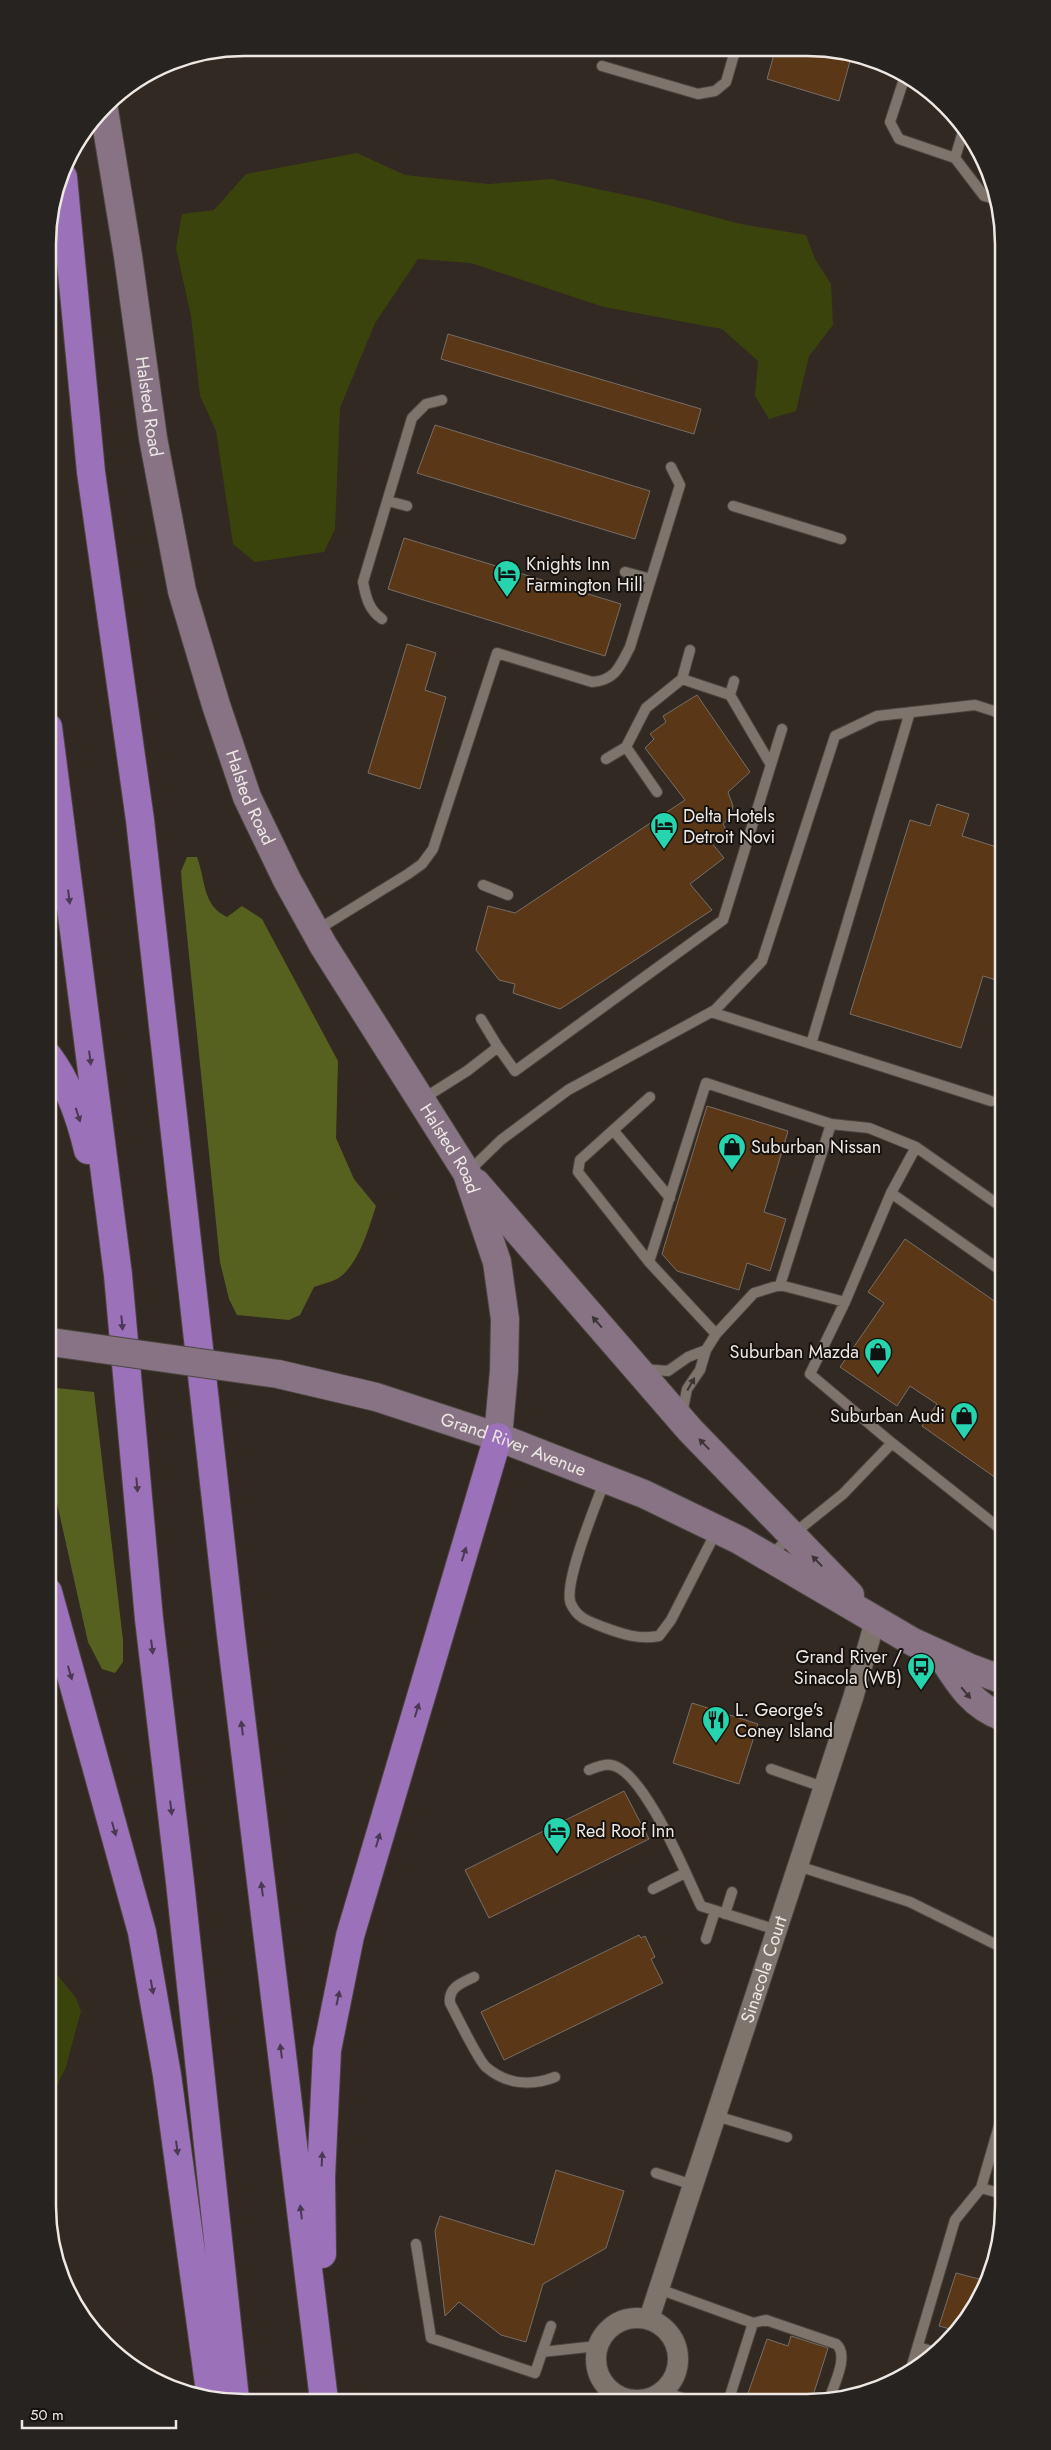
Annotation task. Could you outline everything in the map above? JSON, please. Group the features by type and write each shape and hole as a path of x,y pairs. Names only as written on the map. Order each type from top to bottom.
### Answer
{"highway":[{"path":"64,193 91,472 140,820 232,1645 323,2394"},
{"path":"56,790 118,1275 149,1619 180,1882 234,2393"},
{"path":"56,1067 74,1103 84,1134 118,1275"},
{"path":"334,2394 321,2239 321,2177 327,2050 350,1936 498,1437"},
{"path":"56,1621 142,1932 167,2075 209,2390"}],"main road":[{"name":"Halsted Road","path":"105,117 128,256 153,438 182,590 216,705 247,797 315,931 467,1173 497,1262 505,1319 504,1371 498,1437"},
{"path":"467,1173 681,1420 875,1621"},
{"name":"Grand River Avenue","path":"56,1343 278,1374 376,1397 498,1437 644,1494 768,1558 875,1621 941,1655 995,1677"},
{"name":"Grand River Avenue","path":"941,1655 972,1699 988,1712 995,1714"}],"street":[{"name":"Sinacola Court","path":"649,2319 798,1866 875,1621"},
{"path":"615,2394 600,2378 595,2362 597,2346 604,2332 617,2322 633,2317 649,2319 663,2327 674,2339 678,2355 676,2371 669,2385 658,2394"}],"lane":[{"path":"602,66 698,94 715,90 726,82 733,56"},
{"path":"903,82 890,122 899,139 955,158 984,196 989,197"},
{"path":"955,158 961,137"},
{"path":"382,619 366,600 363,582 412,418 426,404 442,400"},
{"path":"315,931 408,874 422,864 433,849 497,653 592,682 606,680 619,668 630,646 680,486 671,467"},
{"path":"388,501 407,506"},
{"path":"734,506 841,538"},
{"path":"625,572 651,579"},
{"path":"606,759 626,747 646,708 682,679 690,650"},
{"path":"682,679 730,695 771,765"},
{"path":"730,695 734,681"},
{"path":"467,1173 501,1140 568,1090 712,1012 762,960 835,736 876,716 975,705 995,711"},
{"path":"811,1044 910,712"},
{"path":"481,1019 515,1072 723,920 782,729"},
{"path":"626,747 657,792"},
{"path":"483,885 508,895"},
{"path":"712,1012 991,1101"},
{"path":"420,1100 467,1071 498,1047"},
{"path":"650,1262 706,1083 831,1124 869,1128 916,1147 995,1202"},
{"path":"650,1097 580,1160 578,1172 650,1262 716,1334"},
{"path":"780,1285 831,1124"},
{"path":"613,1130 670,1198"},
{"path":"916,1147 891,1192 845,1302 810,1374 892,1443 995,1525"},
{"path":"891,1192 995,1266"},
{"path":"681,1420 687,1388 700,1370 706,1350 716,1334 754,1293 780,1285 845,1302"},
{"path":"637,1369 668,1371 688,1357 706,1350"},
{"path":"768,1558 792,1535 843,1494 892,1443"},
{"path":"605,1479 580,1547 570,1583 570,1602 580,1618 617,1632 645,1639 659,1636 671,1620 717,1530"},
{"path":"589,1770 597,1766 612,1765 627,1773 647,1796 701,1906 777,1930"},
{"path":"771,1769 823,1787"},
{"path":"798,1866 910,1902 995,1944"},
{"path":"653,1889 685,1873"},
{"path":"706,1939 732,1892"},
{"path":"474,1977 455,1986 449,1996 450,2003 485,2067 507,2079 524,2083 538,2084 555,2077"},
{"path":"716,2116 786,2137"},
{"path":"914,2360 955,2220 981,2188 995,2140"},
{"path":"656,2173 693,2185"},
{"path":"981,2188 995,2192"},
{"path":"416,2244 431,2338 535,2373 551,2326"},
{"path":"659,2289 753,2323 766,2320 839,2346 842,2357 831,2392"},
{"path":"731,2394 753,2323"},
{"path":"542,2352 597,2346"},
{"path":"918,2347 928,2350"},
{"path":"662,2391 670,2394"}],"green space":[{"path":"357,153 405,175 489,184 551,179 649,200 741,224 806,235 815,259 831,284 833,325 809,356 796,411 769,419 755,396 758,361 722,329 604,307 471,263 418,259 375,323 340,408 335,529 324,552 255,562 233,544 216,431 200,396 191,316 176,248 182,214 214,210 246,174"},
{"path":"187,857 197,857 206,892 213,906 219,912 227,917 242,906 262,919 338,1061 336,1138 354,1179 376,1206 358,1254 347,1271 331,1282 314,1287 300,1315 289,1320 237,1315 229,1299 220,1262 182,886 181,871"},
{"path":"56,1388 94,1392 123,1640 123,1662 115,1673 102,1669 88,1642 56,1499"},
{"path":"56,1973 76,1998 81,2011 66,2067 56,2088"}],"building":[{"path":"774,56 807,56 850,61 839,101 767,79"},
{"path":"448,334 701,409 694,434 441,359"},
{"path":"435,425 650,491 635,539 417,473"},
{"name":"Knights Inn Farmington Hill","path":"404,538 621,604 605,656 388,589"},
{"path":"407,644 436,653 425,690 446,697 420,789 368,773"},
{"name":"Delta Hotels Detroit Novi","path":"697,695 750,772 728,792 733,806 730,816 723,824 727,831 711,842 724,858 690,884 712,910 560,1009 513,993 515,984 499,980 476,950 488,906 515,913 685,800 645,748 654,739 650,734 666,722 663,716"},
{"path":"937,804 969,814 962,836 995,846 995,980 983,976 961,1048 850,1014 910,820 930,826"},
{"name":"Suburban Nissan","path":"707,1106 788,1131 764,1212 786,1219 770,1271 747,1263 739,1290 677,1271 662,1254"},
{"path":"905,1239 995,1301 995,1477 922,1426 937,1404 910,1386 897,1406 840,1367 884,1303 868,1292"},
{"name":"L. George's Coney Island","path":"692,1703 758,1724 739,1784 673,1763"},
{"name":"Red Roof Inn","path":"624,1791 649,1839 489,1918 465,1870"},
{"path":"639,1935 641,1938 645,1936 655,1957 651,1959 663,1983 504,2060 481,2012"},
{"path":"556,2170 624,2191 606,2248 543,2284 526,2342 501,2335 459,2302 445,2316 435,2231 440,2216 534,2245"},
{"path":"956,2273 980,2279 970,2300 949,2329 939,2326"},
{"path":"791,2336 828,2348 814,2393 748,2394 767,2339 788,2346"}],"place":[{"name":"Knights Inn Farmington Hill","path":"507,598"},
{"name":"Delta Hotels Detroit Novi","path":"664,850"},
{"name":"Suburban Nissan","path":"732,1171"},
{"name":"Suburban Mazda","path":"878,1376"},
{"name":"Suburban Audi","path":"964,1440"},
{"name":"Grand River / Sinacola (WB)","path":"921,1691"},
{"name":"L. George's Coney Island","path":"716,1744"},
{"name":"Red Roof Inn","path":"557,1855"}]}
